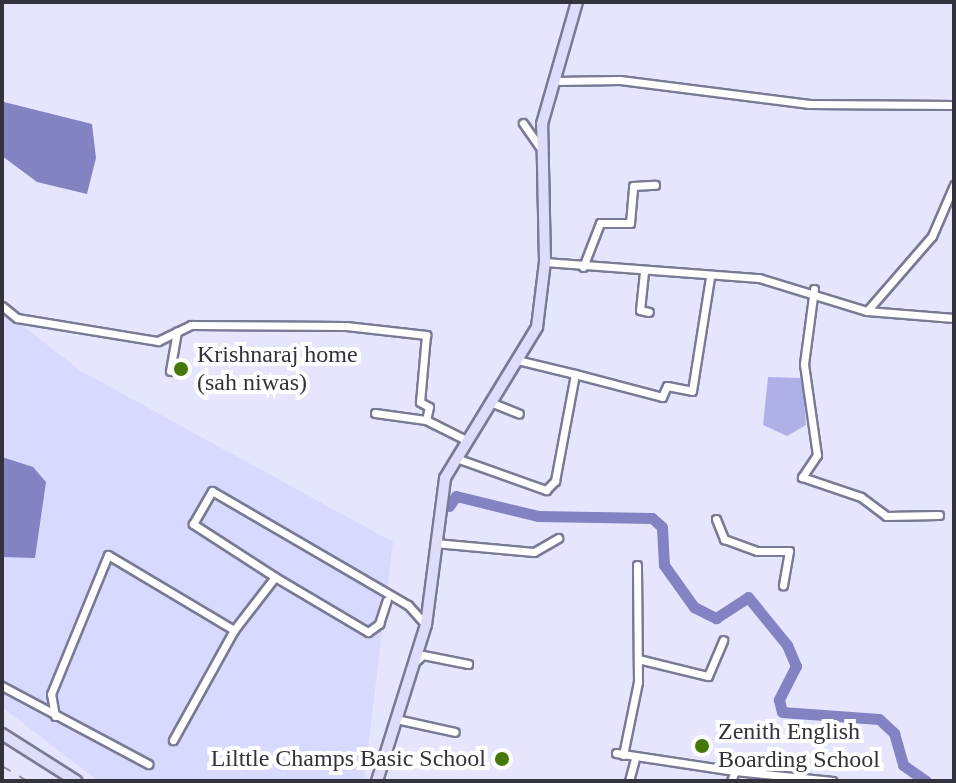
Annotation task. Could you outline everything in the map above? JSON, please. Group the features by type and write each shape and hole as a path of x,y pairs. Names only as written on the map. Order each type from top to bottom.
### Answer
{"main road":[{"path":"377,781 426,625 433,543 445,478 537,327 545,262 540,147 554,81 577,2"},
{"path":"2,734 76,781"}],"street":[{"path":"554,81 620,80 809,104 954,105"},
{"path":"523,123 540,147"},
{"path":"583,267 600,223 630,223 633,186 655,185"},
{"path":"867,311 932,236 954,185"},
{"path":"545,262 814,289 867,311 954,318"},
{"path":"644,272 640,310 649,312"},
{"path":"517,360 662,397 667,386 692,391 710,277"},
{"path":"814,289 804,364 817,455 802,477 861,497 886,516 939,515"},
{"path":"2,306 17,318 125,330 158,341 191,325 275,323 426,335 420,402 429,407 426,420"},
{"path":"170,371 177,332"},
{"path":"456,458 546,490 555,481 575,374"},
{"path":"490,402 519,414"},
{"path":"375,413 426,420 466,440"},
{"path":"387,600 379,624 368,632 193,524 212,491 408,605 426,625"},
{"path":"716,519 724,539 757,551 789,551 783,585"},
{"path":"433,543 534,552 558,538"},
{"path":"55,716 51,694 94,602 106,556 234,630"},
{"path":"637,565 638,659 619,754 764,777 832,781"},
{"path":"173,740 234,630 275,577"},
{"path":"638,659 708,676 723,640"},
{"path":"416,661 423,655 468,664"},
{"path":"2,686 148,764"},
{"path":"396,719 455,732"},
{"path":"629,781 635,758"},
{"path":"731,781 735,771"}],"shaded area":[{"path":"4,102 92,124 96,158 87,194 37,182 2,156"},
{"path":"2,310 81,371 393,542 364,781 98,781 2,707"},
{"path":"768,377 802,378 806,425 787,436 763,425"},
{"path":"2,457 33,467 46,482 35,558 2,557"}],"waterway":[{"path":"449,506 456,496 538,516 652,518 662,527 664,565 694,607 716,618 748,597 787,645 796,666 779,700 782,712 879,719 894,733 903,765 926,781"}],"railway":[{"path":"2,766 27,781"}],"place":[{"name":"Krishnaraj home (sah niwas)","path":"181,369"},
{"name":"Zenith English Boarding School","path":"702,746"},
{"name":"Lilttle Champs Basic School","path":"502,759"}]}
